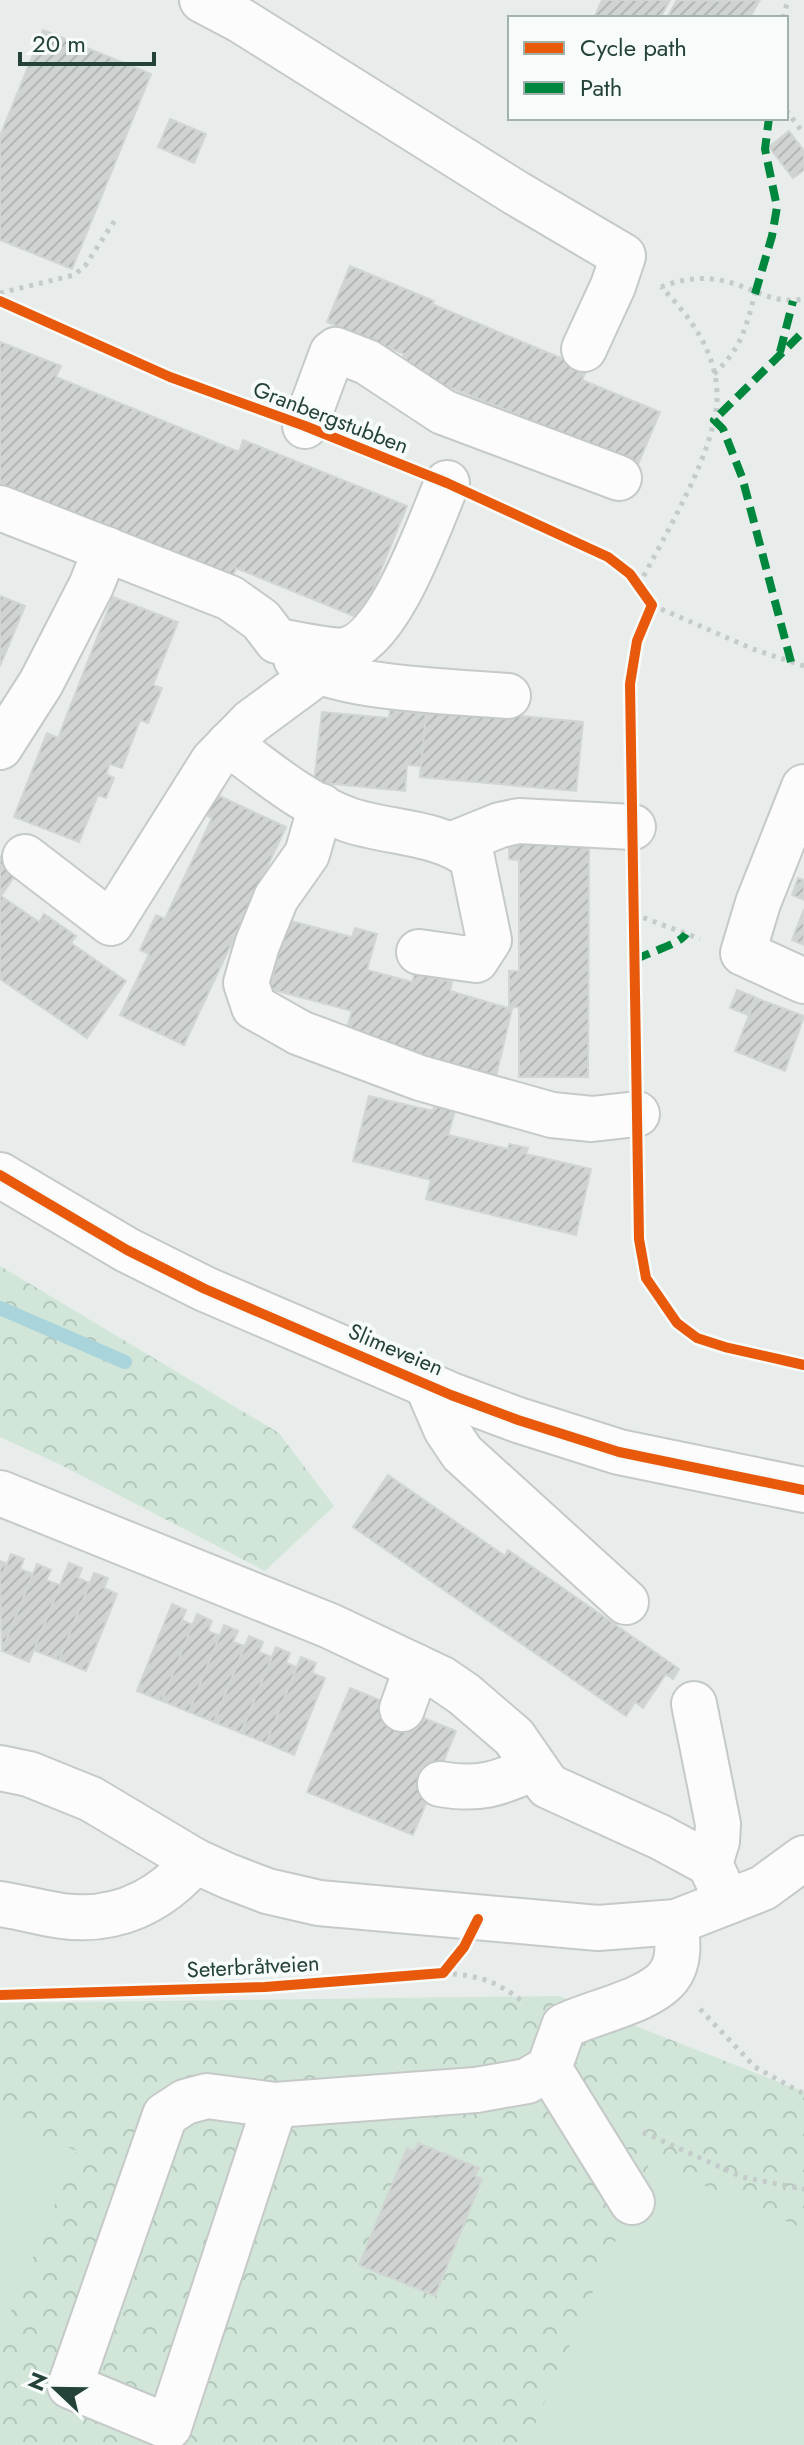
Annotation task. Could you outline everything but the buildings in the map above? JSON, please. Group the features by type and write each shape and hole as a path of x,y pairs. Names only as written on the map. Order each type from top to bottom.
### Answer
{"street":[{"path":"202,0 240,20 516,193 623,256 584,349"},
{"path":"305,426 332,353 336,350 367,362 436,409 619,478"},
{"path":"277,641 346,650 370,636 387,614 409,573 447,483"},
{"path":"0,508 230,598 261,620 277,641 302,664 320,671 340,678 391,685 508,696"},
{"path":"0,747 7,741 41,683 91,586 106,549"},
{"path":"25,857 111,923 213,761 251,722 320,671"},
{"path":"229,744 294,792 349,820 453,844 472,858 489,940 487,947 476,960 419,952"},
{"path":"804,787 758,903 743,953 804,981"},
{"path":"321,806 307,854 276,898 257,945 246,983 254,1007 300,1033 420,1078 552,1115 592,1119 637,1114"},
{"path":"453,844 500,825 519,821 633,827"},
{"name":"Slimeveien","path":"0,1175 127,1250 205,1289 427,1385 518,1420 619,1452 804,1490"},
{"path":"427,1385 446,1429 462,1453 626,1602"},
{"path":"0,1493 288,1608 417,1667 464,1694 514,1737 548,1786 650,1833 718,1883 763,1888 804,1858"},
{"path":"402,1709 417,1667"},
{"path":"0,1768 29,1774 91,1799 195,1861 267,1891 319,1903 598,1928 676,1922 718,1883 718,1824 694,1704"},
{"path":"440,1784 466,1789 490,1785 534,1768"},
{"path":"0,1904 63,1916 98,1916 128,1909 159,1896 177,1882 195,1861"},
{"path":"275,2105 169,2427 70,2386 165,2115 185,2102 207,2096 275,2105 476,2090 527,2081 549,2068 564,2026 639,1997 670,1976 678,1951 676,1922"},
{"path":"549,2068 632,2202"}],"path":[{"path":"788,113 804,134"},
{"path":"0,293 74,275 85,266 117,217"},
{"path":"623,256 650,275 681,307 702,339 717,392 709,438 639,585"},
{"path":"661,287 682,279 712,279 783,301 804,299"},
{"path":"714,374 732,357 745,330 755,294"},
{"path":"630,574 650,609 804,666"},
{"path":"634,900 635,929"},
{"path":"634,914 694,936"},
{"path":"428,1974 443,1973 464,1947 478,1919"},
{"path":"670,1976 755,2067 804,2094"}],"green space":[{"path":"0,1266 279,1433 334,1506 265,1571 59,1464 0,1437"},
{"path":"559,1996 804,2092 804,2445 0,2445 0,2003"},
{"path":"0,2119 77,2151 0,2337"},
{"path":"650,2162 804,2229 804,2445 526,2445"}],"waterway":[{"path":"0,1308 125,1362"}],"marked path":[{"path":"755,294 777,207 765,149 769,120"},
{"path":"780,352 793,301"},
{"path":"791,662 742,477 723,429 714,420 804,331"},
{"path":"635,960 671,945 686,934"}],"cycle path":[{"name":"Granbergstubben","path":"0,301 170,377 305,426 447,483 608,557 630,574 652,605 637,641 630,684 639,1239 646,1278 677,1323 697,1338 804,1365"},
{"path":"0,1175 127,1250 205,1289 451,1395 619,1452 804,1490"},
{"name":"Seterbråtveien","path":"0,1995 265,1987 443,1973 464,1947 478,1919"}]}
